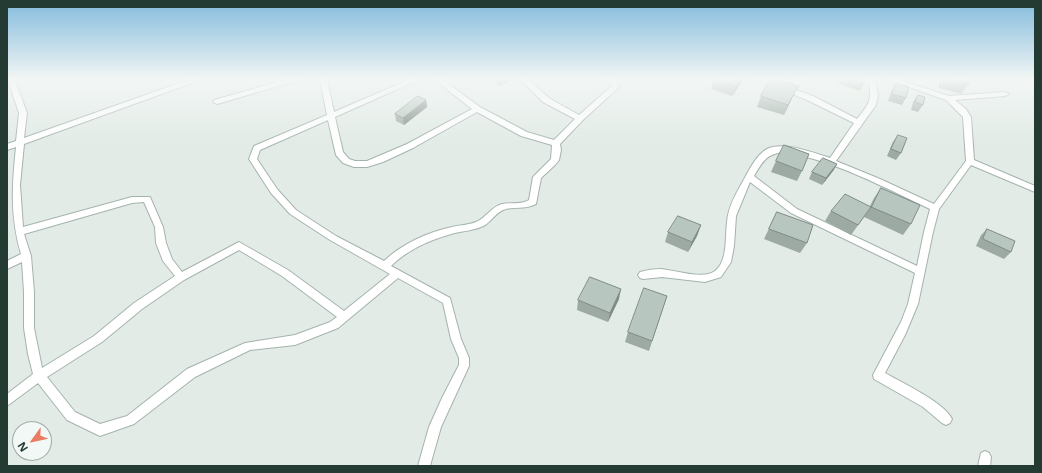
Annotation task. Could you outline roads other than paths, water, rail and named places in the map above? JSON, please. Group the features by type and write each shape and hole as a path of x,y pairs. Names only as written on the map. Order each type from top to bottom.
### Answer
{"street":[{"path":"19,102 23,113 16,185 19,232 26,256 29,328 33,354 39,376 70,416 100,430 130,420 190,373 249,346 295,340 334,325 396,274"},
{"path":"7,147 131,102"},
{"path":"329,102 339,153 346,161 354,164 367,164 410,146 477,109"},
{"path":"364,102 257,148 253,159 274,191 293,212 333,238 447,301 456,340 464,358 464,366 441,412 427,448 424,466"},
{"path":"468,102 477,109 524,134 556,143"},
{"path":"550,102 580,118"},
{"path":"556,143 598,102"},
{"path":"817,102 858,122"},
{"path":"832,161 858,122 871,109 873,102"},
{"path":"946,419 927,403 878,375 905,326 913,302 927,233 935,208 970,161 966,117 963,110 954,102"},
{"path":"384,267 402,252 424,241 449,231 483,223 494,211 502,207 529,205 533,202 537,177 556,161 558,152 556,143"},
{"path":"643,275 659,273 702,278 711,277 718,274 727,260 732,214 737,199 765,155 771,151 800,153 832,161 935,208"},
{"path":"970,161 1035,189"},
{"path":"749,178 794,211 919,271"},
{"path":"19,232 132,200 147,199 159,226 161,243 168,261 181,277"},
{"path":"7,401 39,376 98,339 138,306 181,277 239,246 285,273 344,316"},
{"path":"7,265 26,256"}]}
